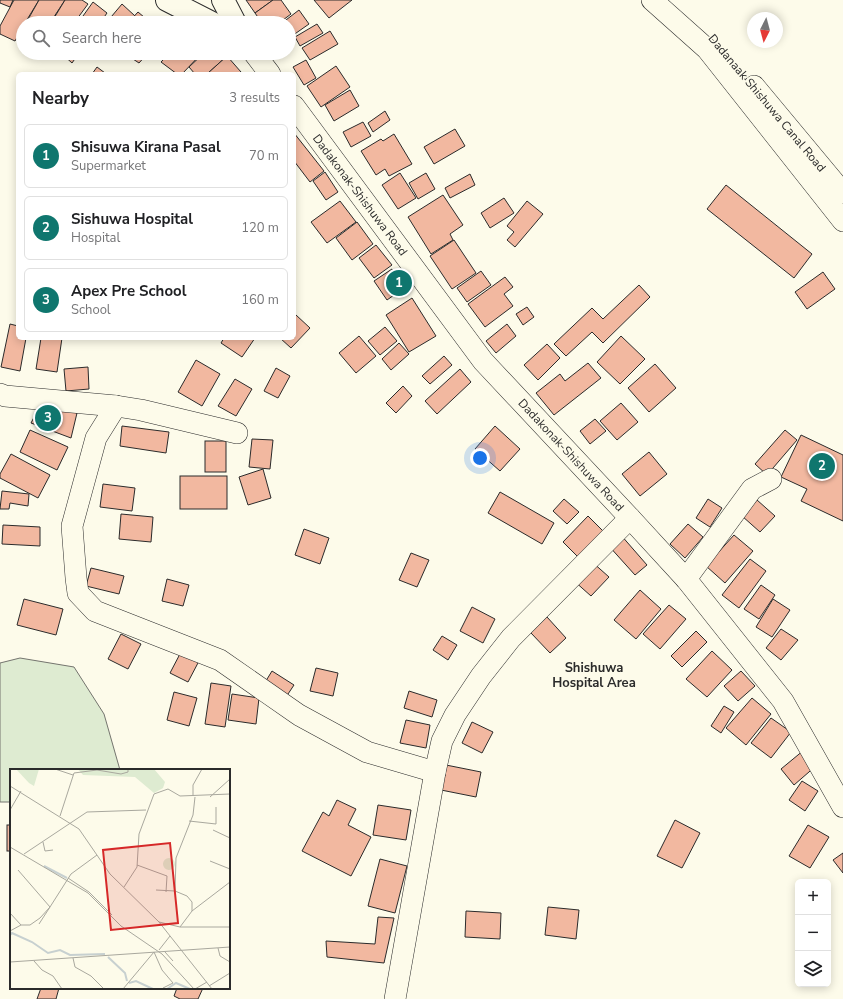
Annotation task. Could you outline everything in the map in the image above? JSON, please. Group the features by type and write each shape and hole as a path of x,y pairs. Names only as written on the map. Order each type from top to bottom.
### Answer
{"main road":[{"path":"168,0 199,16"},
{"path":"223,0 231,16"}],"street":[{"name":"Dadanaak Shishuwa Canal Road","path":"652,0 707,49 843,221"},
{"name":"Dadanaak Shishuwa Canal Road","path":"670,0 713,37 843,193"},
{"path":"259,60 268,72"},
{"name":"Dadakonak-Shishuwa Road","path":"296,109 483,361 686,579 782,701 843,807"},
{"path":"2,400 116,406 141,410 237,433"},
{"path":"116,406 96,438 72,526 78,593 95,611 220,660 299,715 367,752 435,772"},
{"path":"686,579 752,489 771,479"},
{"path":"395,999 435,772 442,741 455,715 481,676 511,638 630,518"}],"green space":[{"path":"20,658 74,667 104,714 120,769 10,769 10,802 0,802 0,663"}],"building":[{"path":"0,0 13,0 10,7 0,3"},
{"path":"14,0 39,0 29,16 16,16 15,41 0,34 0,26"},
{"path":"39,0 65,0 55,16 30,16"},
{"path":"65,0 82,0 88,4 79,16 55,16"},
{"path":"246,0 273,0 255,13"},
{"path":"273,0 281,0 291,14 288,16 257,16 255,13"},
{"path":"314,0 352,0 329,18"},
{"path":"93,2 107,13 105,16 83,16"},
{"path":"122,4 135,16 112,16"},
{"path":"299,10 309,24 296,33 296,16 291,16"},
{"path":"138,12 143,16 134,16"},
{"path":"317,24 323,33 300,46 296,36"},
{"path":"330,31 338,44 310,60 302,48"},
{"path":"134,60 142,60 139,63"},
{"path":"163,60 195,60 184,72 174,72 161,62"},
{"path":"196,60 223,60 209,72 193,72 189,67"},
{"path":"223,60 230,60 241,72 209,72"},
{"path":"306,60 316,78 304,85 293,67"},
{"path":"336,66 350,87 321,107 307,86"},
{"path":"97,67 104,72 93,72"},
{"path":"350,90 359,106 334,121 325,105"},
{"path":"385,111 390,120 373,132 368,123"},
{"path":"363,122 371,136 351,147 343,132"},
{"path":"455,129 465,146 434,164 424,147"},
{"path":"394,134 412,164 389,176 385,169 376,175 361,151 381,139 383,141"},
{"path":"296,136 324,171 310,182 296,164"},
{"path":"325,172 338,192 326,200 313,181"},
{"path":"400,173 416,198 398,209 382,185"},
{"path":"426,173 435,189 418,199 409,183"},
{"path":"470,174 475,185 450,198 445,188"},
{"path":"726,185 812,254 794,278 707,209"},
{"path":"443,195 463,225 450,234 453,240 431,254 408,217"},
{"path":"504,198 514,213 490,228 481,213"},
{"path":"340,201 356,222 327,243 311,222"},
{"path":"527,201 543,214 515,247 507,240 514,232 507,226"},
{"path":"357,222 373,244 352,260 336,238"},
{"path":"454,240 476,273 452,289 430,256"},
{"path":"376,245 392,265 374,278 359,258"},
{"path":"392,269 404,288 387,300 374,281"},
{"path":"481,271 491,285 467,302 457,288"},
{"path":"823,272 835,289 807,309 795,292"},
{"path":"505,277 513,287 504,294 513,306 485,327 468,304"},
{"path":"639,285 650,297 603,343 592,332 566,356 554,344 592,308 603,319"},
{"path":"412,298 436,336 409,352 386,315"},
{"path":"527,307 534,317 523,325 516,314"},
{"path":"296,315 310,328 291,348 282,340 296,340"},
{"path":"10,324 16,326 16,340 26,340 20,371 1,367"},
{"path":"507,324 516,336 496,353 486,341"},
{"path":"385,327 397,341 380,355 368,341"},
{"path":"359,336 376,356 356,373 339,353"},
{"path":"621,336 645,359 620,384 597,362"},
{"path":"41,340 62,340 57,372 36,369"},
{"path":"223,340 254,340 242,357 221,343"},
{"path":"399,343 409,354 391,370 382,359"},
{"path":"547,344 560,358 538,380 524,365"},
{"path":"444,356 452,365 430,384 422,376"},
{"path":"196,360 220,374 202,406 178,392"},
{"path":"588,363 601,378 554,415 536,393 560,374 565,381"},
{"path":"655,364 676,388 649,412 628,388"},
{"path":"88,367 89,389 66,391 64,369"},
{"path":"276,368 290,376 278,398 264,391"},
{"path":"460,369 471,382 437,414 425,401"},
{"path":"235,379 252,389 236,416 218,406"},
{"path":"403,386 412,396 396,413 386,403"},
{"path":"621,403 638,422 617,440 600,421"},
{"path":"41,404 77,413 71,438 31,423"},
{"path":"595,419 606,431 590,444 580,431"},
{"path":"122,426 169,432 166,453 120,446"},
{"path":"495,426 520,449 500,471 475,449"},
{"path":"30,430 68,447 57,470 20,452"},
{"path":"785,430 797,440 767,475 755,464"},
{"path":"801,435 843,455 843,521 801,501 807,489 781,477"},
{"path":"252,439 273,440 270,469 249,467"},
{"path":"205,441 226,441 226,472 205,472"},
{"path":"649,452 667,474 640,496 622,474"},
{"path":"11,454 50,475 38,498 0,478 0,474"},
{"path":"263,469 271,498 248,505 239,477"},
{"path":"180,476 227,476 227,509 180,509"},
{"path":"103,484 135,488 132,511 100,507"},
{"path":"2,491 29,494 28,506 10,503 9,509 0,509"},
{"path":"500,492 554,523 542,544 488,513"},
{"path":"564,499 579,512 567,524 553,511"},
{"path":"708,499 722,508 710,527 696,518"},
{"path":"757,500 775,516 760,532 742,516"},
{"path":"121,514 153,517 151,542 119,539"},
{"path":"588,516 603,531 578,557 563,542"},
{"path":"688,524 703,537 685,558 670,544"},
{"path":"3,525 40,527 40,546 2,544"},
{"path":"304,529 329,538 320,564 295,555"},
{"path":"620,534 647,565 635,575 608,545"},
{"path":"734,535 753,551 725,583 706,566"},
{"path":"411,553 429,560 417,587 399,580"},
{"path":"750,559 766,571 739,608 722,595"},
{"path":"591,561 609,577 591,596 573,580"},
{"path":"91,568 124,576 119,594 86,586"},
{"path":"167,579 189,585 183,606 162,601"},
{"path":"761,585 775,595 759,619 744,609"},
{"path":"640,590 661,609 636,639 614,620"},
{"path":"24,599 63,609 56,635 17,625"},
{"path":"773,599 790,610 772,637 756,627"},
{"path":"669,605 686,619 660,649 643,634"},
{"path":"472,607 495,619 483,643 460,631"},
{"path":"547,617 566,638 550,653 531,633"},
{"path":"781,629 798,640 781,660 766,648"},
{"path":"696,631 707,642 682,667 671,656"},
{"path":"121,634 141,644 128,669 108,659"},
{"path":"442,636 457,645 448,660 433,650"},
{"path":"712,651 732,670 707,697 686,679"},
{"path":"181,652 199,661 188,682 170,673"},
{"path":"316,668 338,673 333,696 310,691"},
{"path":"272,671 294,685 286,697 264,684"},
{"path":"741,671 755,686 738,701 724,686"},
{"path":"211,683 231,686 225,727 205,724"},
{"path":"409,691 437,700 432,717 404,708"},
{"path":"174,692 197,698 189,726 167,720"},
{"path":"232,694 259,698 256,724 228,720"},
{"path":"752,698 771,714 746,745 726,728"},
{"path":"724,706 734,712 721,733 711,726"},
{"path":"771,718 791,732 771,758 751,743"},
{"path":"406,720 430,725 426,748 400,743"},
{"path":"472,722 493,732 482,753 462,743"},
{"path":"804,750 817,765 794,785 781,769"},
{"path":"446,765 481,772 476,797 441,790"},
{"path":"802,781 818,791 805,811 789,800"},
{"path":"337,800 356,809 348,825 371,837 351,876 302,851 323,812 329,816"},
{"path":"378,805 411,810 406,840 373,835"},
{"path":"675,820 700,833 682,868 657,856"},
{"path":"7,825 10,825 10,851 7,851"},
{"path":"808,825 829,837 810,868 789,856"},
{"path":"843,853 843,873 833,860"},
{"path":"380,859 407,866 395,913 368,906"},
{"path":"548,907 579,910 576,939 545,935"},
{"path":"466,911 501,913 500,939 465,937"},
{"path":"378,917 394,918 384,963 327,957 326,941 375,944"},
{"path":"41,989 59,989 56,999 37,999"},
{"path":"177,989 203,989 198,999 180,999 174,996"}],"place":[{"name":"Shisuwa Kirana Pasal","path":"399,283"},
{"name":"Apex Pre School","path":"48,418"},
{"name":"Sishuwa Hospital","path":"822,466"}],"district":[{"name":"Shishuwa Hospital Area","path":"594,674"}]}
